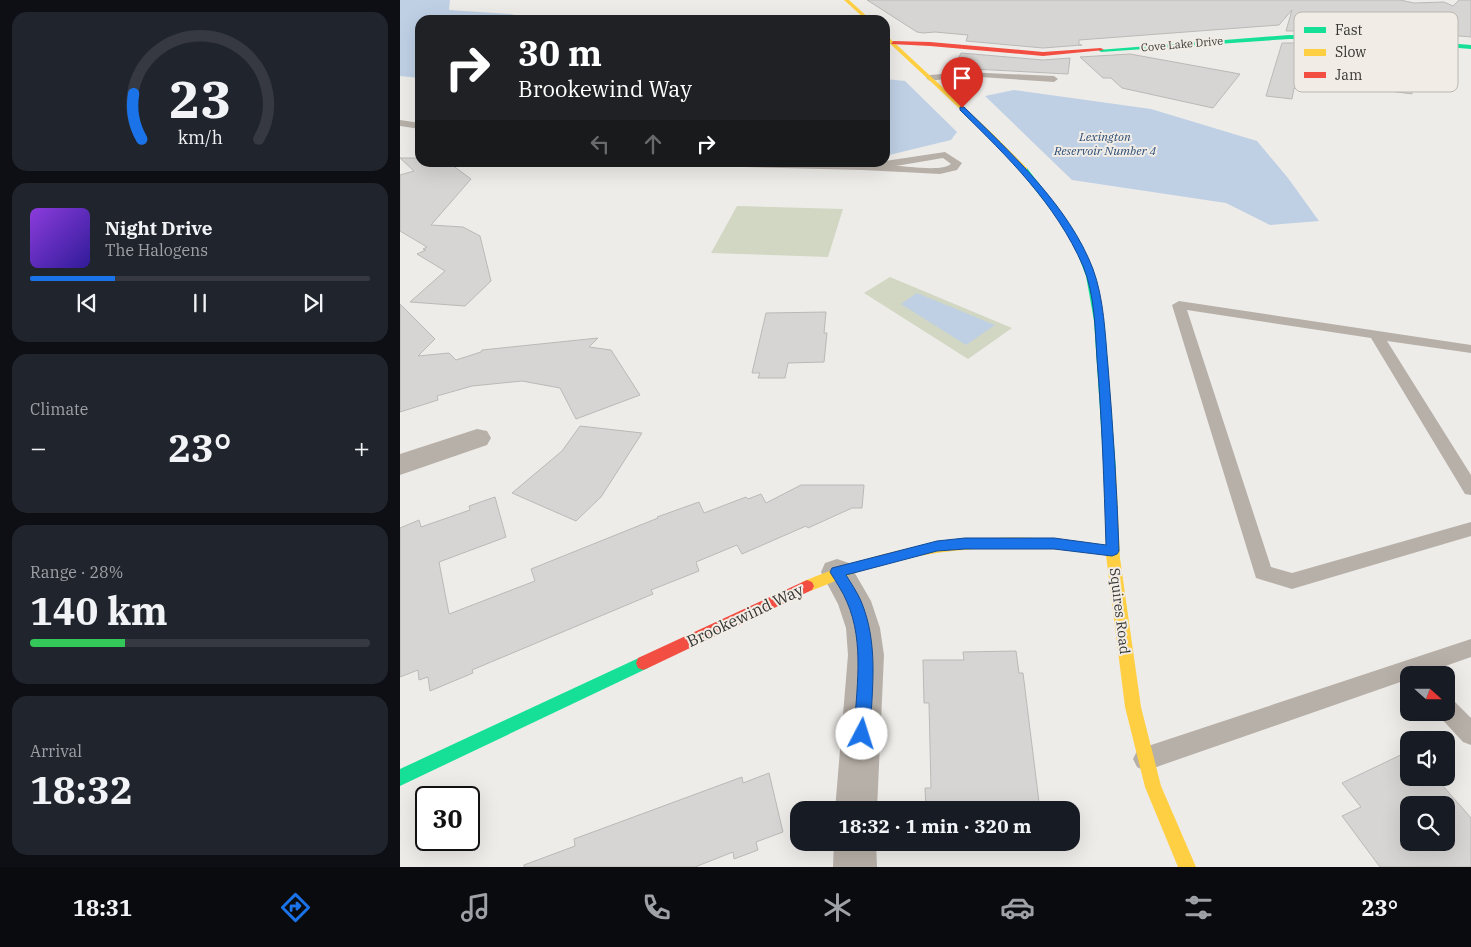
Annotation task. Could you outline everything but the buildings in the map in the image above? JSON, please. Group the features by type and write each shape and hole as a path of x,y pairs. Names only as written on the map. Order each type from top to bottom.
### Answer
{"street":[{"path":"846,0 863,15"},
{"name":"Cove Lake Drive","path":"890,40 1043,54 1294,37"},
{"name":"Squires Road","path":"890,41 999,144 1044,193 1064,222 1088,267 1095,289 1099,322 1110,450 1112,551 1129,683 1145,759 1167,825 1187,867"},
{"name":"Cove Lake Drive","path":"1458,46 1471,47"},
{"path":"400,465 477,438"},
{"name":"Brookewind Way","path":"400,778 837,572 937,546 954,544 1054,544 1112,551"},
{"path":"837,572 854,601 863,628 866,655 857,801"},
{"path":"855,851 855,867"}],"lane":[{"path":"930,78 965,74 1054,79"},
{"path":"400,123 415,125"},
{"path":"804,167 865,167 940,171 953,168 957,163 945,155 890,163"},
{"path":"1471,349 1179,306 1264,572 1292,582 1471,529"},
{"path":"1376,335 1471,489"},
{"path":"1427,666 1471,648"},
{"path":"1145,759 1400,676"},
{"path":"1455,717 1471,734"}],"green space":[{"path":"737,206 843,209 828,257 711,253"},
{"path":"890,277 1012,328 968,359 864,293"}],"water":[{"path":"400,0 450,0 449,10 516,15 415,15 415,78 400,76"},
{"path":"890,80 905,81 957,132 951,140 890,155"},
{"name":"Lexington Reservoir Number 4","path":"1014,90 1151,109 1257,141 1288,178 1319,221 1270,225 1226,203 1072,180 985,96"},
{"path":"917,293 995,325 966,345 901,304"}],"traffic: fast":[{"path":"1101,50 1294,37"},
{"path":"1458,46 1471,47"},
{"path":"1024,170 1060,216 1079,247 1090,276 1099,321 1110,470"},
{"path":"400,778 643,663"}],"traffic: slow":[{"path":"846,0 863,15"},
{"path":"890,41 990,134 1024,170"},
{"path":"1110,470 1113,558 1133,707 1153,787 1187,867"},
{"path":"807,586 836,574 897,555 960,545 992,542 1055,543 1112,551"}],"traffic: jam":[{"path":"893,43 930,44 1043,54 1101,50"},
{"path":"643,663 807,586"}],"route":[{"path":"862,734 866,655 863,628 854,601 837,572 937,546 979,543 1054,544 1112,551 1110,450 1099,322 1095,289 1088,267 1079,247 1044,193 999,144 962,108"}]}
